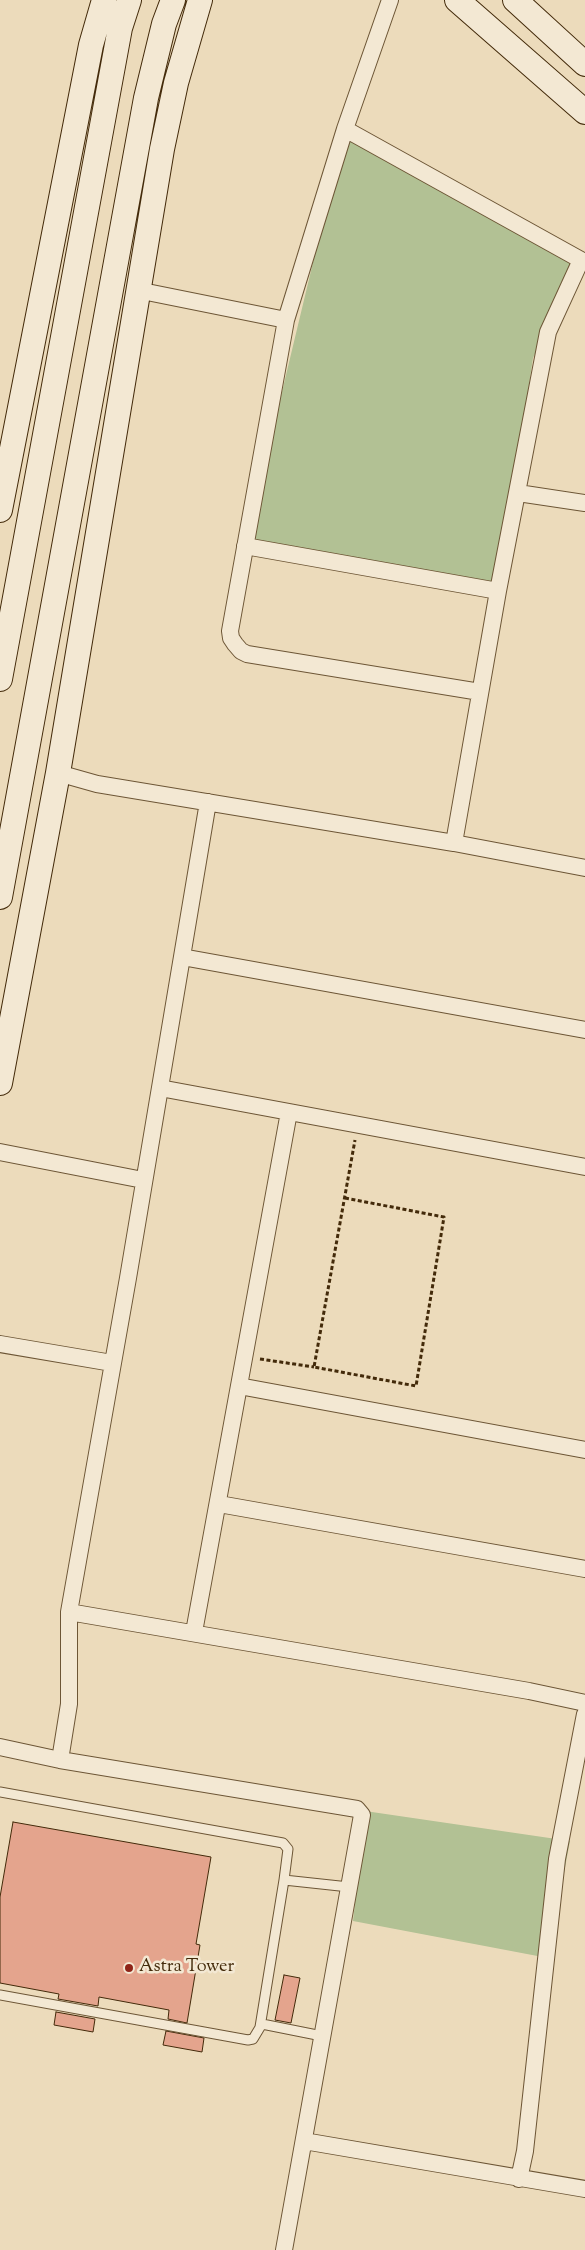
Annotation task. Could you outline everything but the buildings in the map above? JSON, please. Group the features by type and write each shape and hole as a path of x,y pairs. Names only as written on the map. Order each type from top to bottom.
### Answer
{"street":[{"path":"0,510 91,45 104,0"},
{"path":"0,679 117,48 129,0"},
{"path":"0,897 146,98 164,24 173,0"},
{"path":"0,1083 58,773 162,149 176,83 200,0"},
{"path":"390,0 345,129 286,320 230,631 231,638 241,651 247,654 480,692"},
{"path":"457,0 585,112"},
{"path":"515,0 585,64"},
{"path":"345,129 581,260 548,332 498,591 454,843"},
{"path":"137,290 286,320"},
{"path":"32,344 54,385"},
{"path":"98,356 120,393"},
{"path":"518,493 585,503"},
{"path":"245,546 498,591"},
{"path":"58,773 97,784 454,843 585,868"},
{"path":"60,1760 69,1704 69,1612 208,802"},
{"path":"182,957 585,1030"},
{"path":"160,1088 585,1166"},
{"path":"194,1632 219,1504 225,1458 289,1112"},
{"path":"0,1152 143,1180"},
{"path":"0,1344 112,1363"},
{"path":"239,1386 585,1450"},
{"path":"219,1504 585,1568"},
{"path":"69,1612 529,1691 585,1703"},
{"path":"519,2179 525,2151 557,1860 585,1714"},
{"path":"0,1747 60,1760 357,1809 362,1815 284,2250"},
{"path":"304,2141 585,2189"}],"lane":[{"path":"0,1792 283,1844 288,1849 260,2027 253,2039 248,2040 0,1995"},
{"path":"284,1880 349,1887"},
{"path":"260,2027 266,2024 322,2036"}],"path":[{"path":"314,1367 358,1124"},
{"path":"244,1357 314,1367 416,1386 444,1217 345,1198"}],"green space":[{"path":"345,129 581,260 533,358 498,591 245,546"},
{"path":"365,1811 570,1841 548,1958 353,1921"}],"place":[{"name":"Astra Tower","path":"129,1968"}]}
